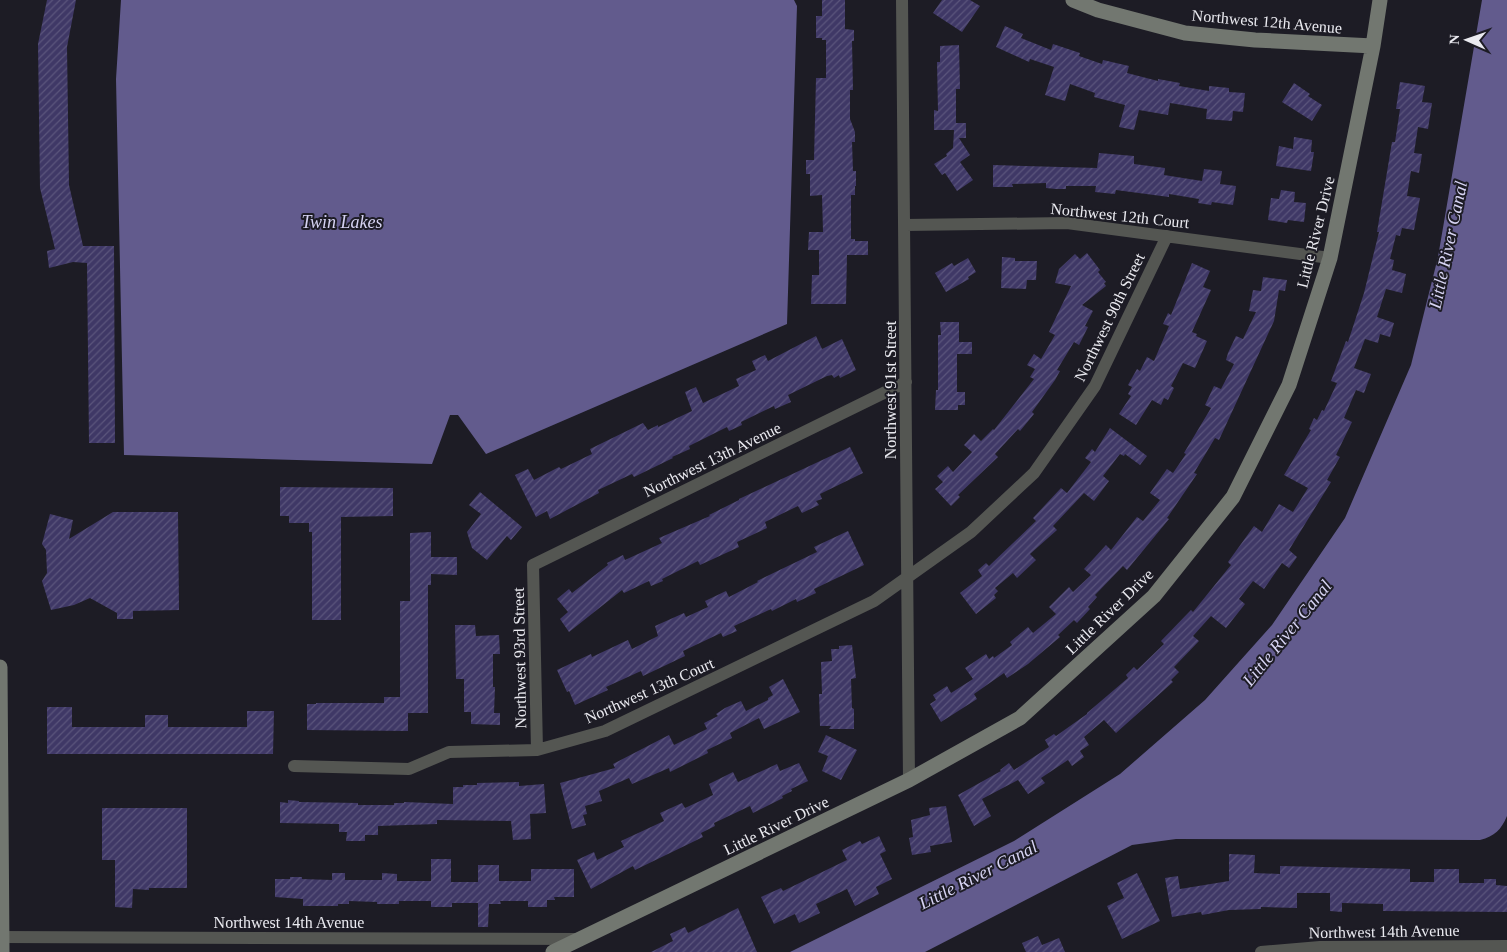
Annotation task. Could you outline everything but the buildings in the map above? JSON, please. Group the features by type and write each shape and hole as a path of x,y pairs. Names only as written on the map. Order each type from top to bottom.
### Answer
{"street":[{"name":"Northwest 91st Street","path":"902,0 909,780"},
{"name":"Northwest 12th Avenue","path":"1073,0 1098,10 1185,33 1255,40 1373,46"},
{"name":"Little River Drive","path":"553,952 909,780 1020,718 1154,596 1233,497 1289,385 1330,258 1373,46 1380,0"},
{"name":"Northwest 12th Court","path":"905,225 1067,223 1330,258"},
{"name":"Northwest 90th Street","path":"908,577 970,532 1034,472 1095,386 1167,236"},
{"name":"Northwest 13th Avenue","path":"533,565 906,382"},
{"name":"Northwest 93rd Street","path":"533,565 537,750"},
{"name":"Northwest 13th Court","path":"294,766 410,769 449,752 537,750 605,731 874,601 908,577"},
{"path":"0,667 2,942"},
{"name":"Northwest 14th Avenue","path":"2,942 463,946 578,940"},
{"name":"Northwest 14th Avenue","path":"1261,952 1320,949 1504,948"}],"water":[{"name":"Twin Lakes","path":"121,0 794,0 797,6 787,324 486,454 458,415 450,415 432,464 124,455 116,79"},
{"name":"Little River Canal","path":"1482,0 1507,0 1507,816 1500,829 1490,837 1480,840 1176,839 1132,845 925,952 790,952 1014,841 1120,774 1205,700 1272,625 1345,518 1411,365 1438,257"}]}
